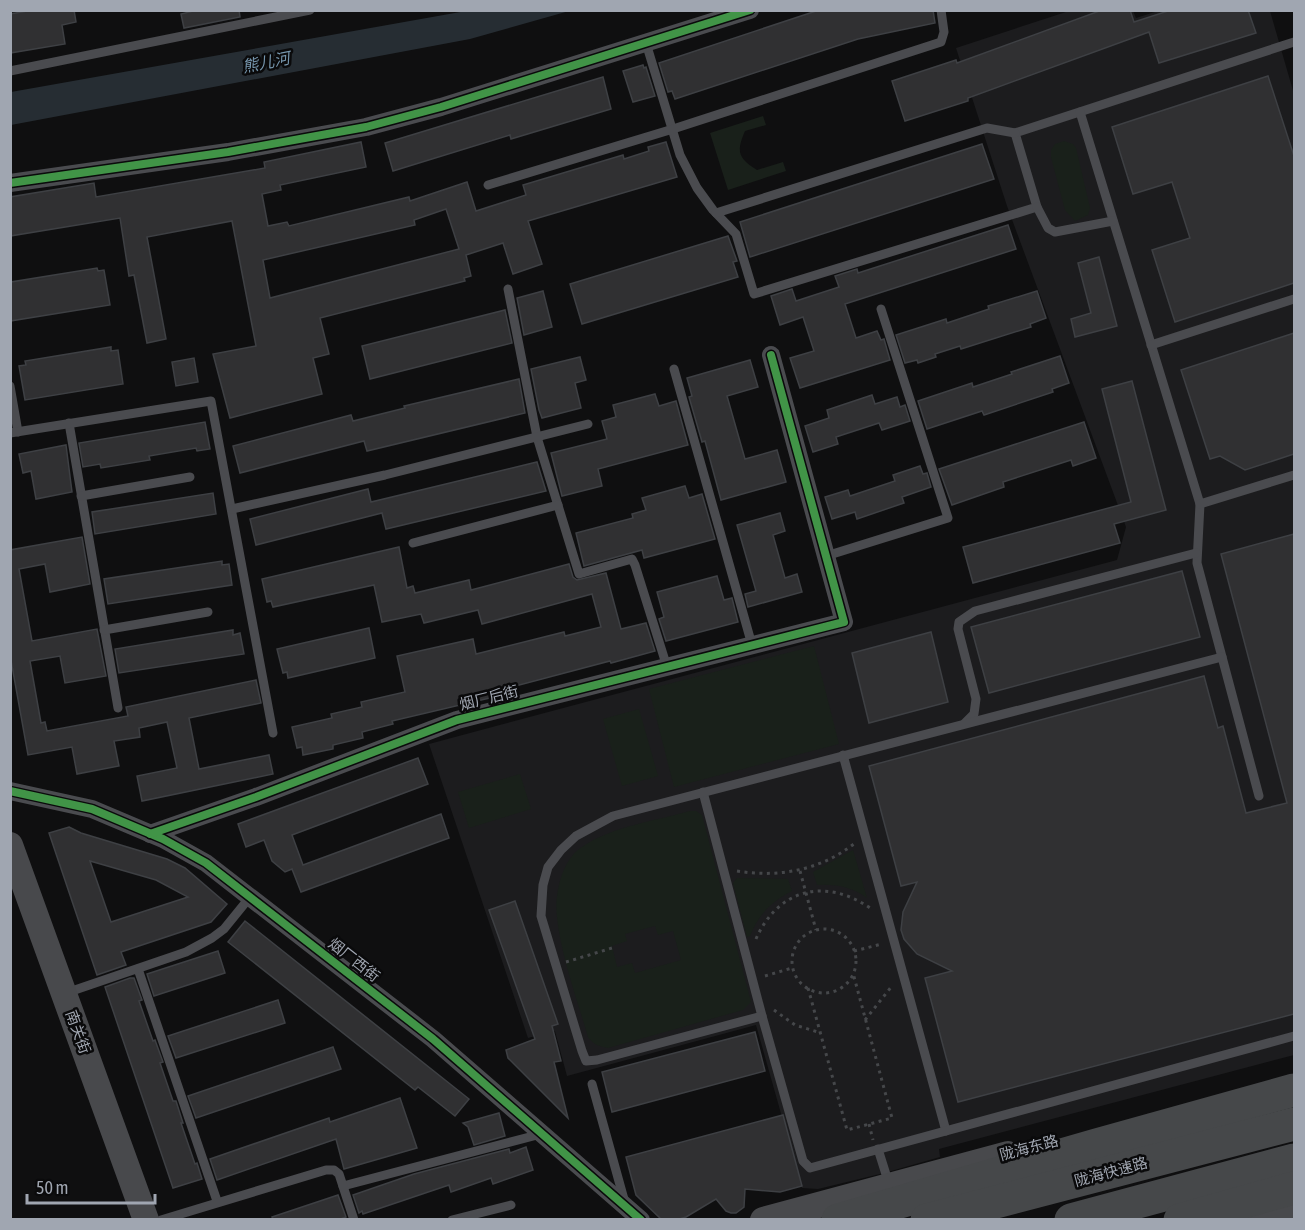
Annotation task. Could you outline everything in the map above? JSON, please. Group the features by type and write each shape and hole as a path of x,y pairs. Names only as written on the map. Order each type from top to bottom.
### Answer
{"highway":[{"path":"838,1220 1294,1090"},
{"name":"陇海快速路","path":"927,1220 1294,1124"},
{"path":"1071,1220 1294,1160"},
{"path":"1180,1220 1294,1188"}],"street":[{"path":"10,183 228,152 366,127 441,107 750,10"},
{"path":"771,355 826,556"},
{"name":"烟厂后街","path":"150,834 256,797 458,720 844,622 826,556"},
{"name":"烟厂西街","path":"10,791 92,809 206,862 433,1039 626,1204 641,1220"},
{"name":"南关街","path":"10,845 146,1220"},
{"name":"陇海东路","path":"763,1220 1294,1076"},
{"path":"1245,1220 1294,1206"}],"lane":[{"path":"10,71 310,10"},
{"path":"488,185 673,129 941,42 944,32 941,10"},
{"path":"716,213 987,128 1015,133 1294,42"},
{"path":"646,43 680,155 697,188 736,234 754,294 1037,207"},
{"path":"1080,112 1200,504 1197,563 1258,796"},
{"path":"1015,133 1037,207 1048,228 1055,232 1113,221"},
{"path":"508,289 537,437 579,574 632,560 667,667"},
{"path":"1151,345 1294,298"},
{"path":"826,556 948,518 881,309"},
{"path":"674,369 752,645"},
{"path":"10,386 14,432 211,400 273,733"},
{"path":"69,423 118,708"},
{"path":"232,509 385,475 588,424"},
{"path":"1200,504 1294,475"},
{"path":"81,496 190,477"},
{"path":"413,543 558,505"},
{"path":"963,724 974,714 976,699 957,629 959,622 975,611 1196,553"},
{"path":"104,630 208,612"},
{"path":"762,1016 586,1061 541,916 543,885 548,867 576,836 613,816 1222,657"},
{"path":"843,755 946,1131"},
{"path":"703,792 753,984 803,1161 810,1168 1294,1036"},
{"path":"64,994 186,952 224,929 250,897"},
{"path":"138,969 217,1201"},
{"path":"592,1084 626,1204"},
{"path":"344,1186 544,1133"},
{"path":"878,1149 890,1186"},
{"path":"161,1220 217,1201 326,1170 334,1170 339,1174 354,1220"},
{"path":"452,1220 511,1205"}],"path":[{"path":"723,869 753,874 778,874 800,870 835,856 865,834"},
{"path":"800,870 816,930"},
{"path":"747,960 764,922 773,910 782,903 806,892 827,890 840,892 854,897 888,920"},
{"path":"808,988 847,1130 892,1118 853,974 856,962 855,951 839,932 822,928 806,934 792,953 792,968 797,978 808,988 822,993 832,992 841,987 853,974"},
{"path":"855,951 894,941"},
{"path":"556,964 612,948"},
{"path":"792,968 753,984 779,1015 795,1025 820,1034"},
{"path":"865,1020 902,971"}],"shaded area":[{"path":"1069,11 1133,11 1136,18 1158,11 1270,11 1294,94 1294,1055 939,1149 940,1157 884,1173 818,1189 802,1188 756,1025 567,1076 555,1031 528,1038 429,744 1117,560 1126,527 1007,206 956,48"},
{"path":"763,116 766,125 745,131 740,144 740,154 757,170 783,162 786,171 728,190 710,133"},
{"path":"1064,141 1073,144 1076,148 1090,208 1088,215 1075,221 1065,210 1051,157 1051,150 1055,144"},
{"path":"814,646 839,744 674,787 649,689"},
{"path":"639,709 658,776 622,786 603,719"},
{"path":"520,774 531,809 469,828 458,792"},
{"path":"696,811 702,815 751,1002 743,1010 608,1048 599,1046 588,1037 562,947 556,908 561,878 569,860 575,853 594,840 634,825","holes":["655,926 658,935 673,931 681,960 635,973 632,963 617,967 612,946 627,941 625,934"]},
{"path":"853,850 867,898 844,887 817,885 813,872"},
{"path":"737,878 788,879 792,891 766,909 750,936 747,937 733,883"}],"water":[{"name":"熊儿河","path":"466,11 569,11 470,39 11,125 11,92"}],"building":[{"path":"33,10 74,10 76,22 62,25 65,44 10,53 10,14"},
{"path":"197,10 239,10 240,17 184,28 181,14"},
{"path":"819,10 933,10 935,23 858,39 675,99 672,91 668,92 659,63"},
{"path":"1102,10 1130,10 1134,22 1171,10 1248,10 1256,33 1159,63 1149,32 968,98 968,101 905,121 892,81 956,60 957,63"},
{"path":"643,65 644,68 646,67 655,96 633,102 623,71"},
{"path":"1268,76 1294,156 1294,283 1175,322 1152,250 1190,238 1172,182 1133,194 1112,127"},
{"path":"603,77 611,109 511,139 510,135 393,171 385,143"},
{"path":"361,142 366,167 280,185 281,190 262,194 268,226 287,222 289,226 409,197 410,201 467,182 476,211 526,195 523,185 623,155 624,159 649,151 648,147 666,142 677,177 528,221 542,264 513,274 503,243 466,255 471,276 464,278 465,281 320,318 329,354 313,358 322,394 230,418 213,354 256,346 232,221 147,237 166,339 147,343 134,275 129,276 120,218 10,236 10,197 94,183 96,197 265,168 264,162","holes":["446,209 459,249 270,298 263,260 415,225 414,220"]},
{"path":"982,144 994,179 750,257 740,222"},
{"path":"1008,225 1016,249 845,304 856,338 877,331 881,340 884,339 890,360 800,388 790,358 814,351 803,317 780,325 771,296 792,289 796,301 839,287 835,276 857,269 858,273"},
{"path":"728,236 737,261 733,262 738,277 582,324 570,284"},
{"path":"1099,257 1117,326 1075,337 1071,319 1091,313 1078,263"},
{"path":"97,268 98,271 104,270 110,305 10,321 11,282"},
{"path":"543,291 552,327 524,335 517,298"},
{"path":"1037,291 1046,318 1030,324 1031,327 961,349 960,346 935,354 936,357 918,363 917,360 905,363 896,335 946,319 947,323 989,309 988,306"},
{"path":"505,310 512,343 370,379 362,346"},
{"path":"1294,333 1294,454 1245,470 1220,456 1210,459 1181,370"},
{"path":"111,347 111,351 118,350 123,384 25,400 19,366 26,365 25,361"},
{"path":"1060,356 1069,383 1052,389 1053,392 984,415 982,411 927,429 918,401 972,383 973,387"},
{"path":"580,357 586,380 575,383 581,408 542,418 531,369"},
{"path":"194,358 198,382 176,386 172,362"},
{"path":"750,360 758,387 727,396 745,459 777,450 786,482 721,500 705,441 702,442 689,397 692,396 687,378"},
{"path":"519,379 525,413 367,451 364,441 240,473 233,446 351,415 353,421 405,408 404,406"},
{"path":"1132,381 1166,510 1114,524 1120,543 973,583 963,547 1131,502 1102,389"},
{"path":"655,394 659,406 676,401 688,445 598,469 602,486 562,496 551,453 607,439 602,421 616,417 613,405"},
{"path":"872,395 875,404 897,397 900,407 905,405 910,421 882,430 879,423 836,437 838,444 813,452 805,426 829,418 827,410"},
{"path":"205,422 210,449 197,451 196,448 149,456 150,460 101,468 100,464 83,467 79,443"},
{"path":"1084,422 1096,458 1073,466 1071,460 1003,482 1004,487 952,505 939,469"},
{"path":"66,445 72,492 36,499 31,471 23,473 19,454"},
{"path":"537,462 546,491 386,529 382,513 256,545 250,519 368,489 371,502"},
{"path":"920,466 923,474 927,473 931,487 902,497 904,503 857,519 855,512 832,519 825,497 848,490 850,496 895,481 893,475"},
{"path":"685,486 689,498 702,494 715,539 644,558 642,550 584,566 576,533 633,518 632,514 646,510 642,498"},
{"path":"213,493 216,514 95,534 92,512"},
{"path":"780,513 785,531 773,535 785,578 797,574 802,592 748,607 745,594 756,591 737,525"},
{"path":"1294,534 1294,1014 958,1102 925,978 952,971 917,954 904,939 901,930 903,912 917,882 901,886 869,766 1204,676 1218,728 1223,726 1246,813 1287,803 1221,554"},
{"path":"82,537 90,584 50,592 45,564 19,569 32,641 97,629 106,676 65,683 60,656 30,661 41,723 45,722 47,731 128,716 126,707 256,680 261,703 189,718 199,769 269,755 273,774 142,801 137,776 177,768 167,722 139,728 140,737 114,741 119,766 77,774 72,747 28,755 10,655 10,550"},
{"path":"399,547 407,588 413,586 415,593 469,580 471,590 569,564 573,577 577,580 606,573 621,629 646,623 655,651 489,693 490,698 392,721 393,724 362,732 363,738 333,745 333,749 303,755 302,747 297,748 292,727 332,718 331,714 362,707 361,702 405,692 397,656 473,639 476,654 564,632 565,636 601,627 592,594 482,624 478,610 424,623 421,614 382,622 374,585 273,607 271,601 267,602 262,579"},
{"path":"222,561 222,565 229,564 232,585 108,604 104,579"},
{"path":"1182,571 1200,637 989,693 971,627"},
{"path":"717,576 724,600 732,598 738,622 666,641 659,619 664,617 657,592"},
{"path":"369,628 375,658 288,678 287,672 283,673 277,649"},
{"path":"233,630 233,635 240,633 244,654 119,673 115,649"},
{"path":"931,632 948,702 869,723 852,653"},
{"path":"418,758 428,784 292,835 303,865 441,814 449,838 301,892 292,869 285,872 272,861 264,840 246,847 238,824"},
{"path":"69,827 81,833 167,859 185,868 227,904 211,922 121,952 126,965 97,975 49,833","holes":["90,861 156,880 188,897 111,922"]},
{"path":"515,901 558,1024 552,1026 561,1061 554,1062 568,1118 508,1058 506,1050 535,1039 489,910"},
{"path":"245,921 469,1099 455,1116 418,1087 415,1090 228,942"},
{"path":"218,951 225,973 154,996 147,974"},
{"path":"134,978 142,1000 139,1001 163,1062 160,1063 173,1101 176,1101 183,1123 181,1123 202,1179 173,1188 105,987"},
{"path":"278,1000 285,1023 176,1058 168,1036"},
{"path":"755,1032 765,1071 612,1112 602,1072"},
{"path":"333,1047 341,1069 196,1118 188,1096"},
{"path":"400,1098 417,1148 344,1169 336,1139 217,1180 210,1159 329,1118 330,1122"},
{"path":"499,1113 505,1136 474,1145 468,1127 463,1123"},
{"path":"783,1115 802,1186 780,1192 745,1189 744,1207 736,1213 726,1211 716,1199 686,1217 676,1220 662,1220 636,1195 626,1157"},
{"path":"526,1147 533,1170 493,1184 491,1178 451,1192 449,1185 363,1214 362,1211 359,1213 353,1195 414,1174 509,1149 510,1153"},
{"path":"338,1195 346,1217 338,1220 273,1220 272,1217"}],"cycle path":[{"path":"10,183 228,152 366,127 441,107 750,10"},
{"path":"150,834 256,797 457,720 844,622 771,355"},
{"path":"10,791 92,809 163,839 206,863 433,1039 641,1220"}]}
